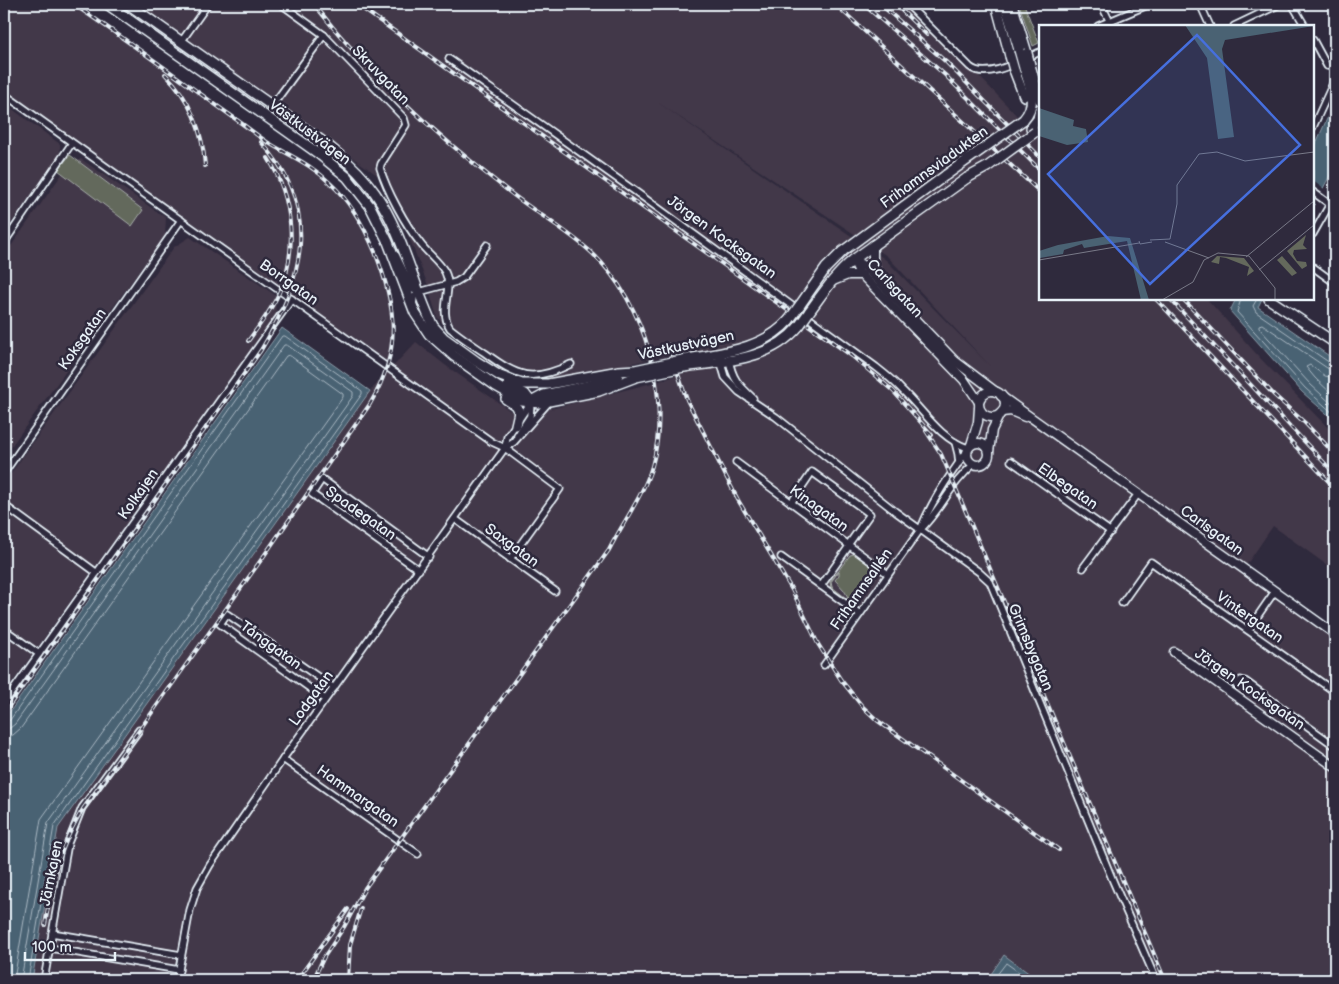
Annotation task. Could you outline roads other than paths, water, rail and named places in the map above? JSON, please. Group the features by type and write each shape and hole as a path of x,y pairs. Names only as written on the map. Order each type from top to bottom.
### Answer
{"main road":[{"name":"Västkustvägen","path":"107,4 334,166 362,195 376,217 422,326 440,345 517,399 539,403 550,402 599,391 634,373 768,351 783,342 799,326 830,283"},
{"name":"Västkustvägen","path":"128,4 340,155 366,180 384,206 392,222 428,317 437,332 503,382 525,394 531,402"},
{"path":"996,4 1014,70 1024,96"},
{"path":"1005,4 1024,50"},
{"path":"1012,4 1039,97"},
{"path":"1029,66 1039,78"},
{"path":"1024,120 1029,112 1032,101 1029,66"},
{"name":"Frihamnsviadukten","path":"860,237 1024,120 1039,113"},
{"name":"Frihamnsviadukten","path":"830,283 840,270 853,260 967,178 984,162 1035,129 1039,116"},
{"name":"Västkustvägen","path":"724,357 764,341 776,333 789,320 835,258 860,237"},
{"name":"Carlsgatan","path":"835,258 853,260 853,250 860,237"},
{"path":"1273,300 1335,343"},
{"path":"422,326 432,342 448,357 515,405 519,412 516,425"},
{"name":"Västkustvägen","path":"476,361 500,376 514,382 530,384 548,384 619,371 634,373"},
{"path":"531,402 544,394 591,385 634,373"}],"street":[{"path":"181,42 208,4"},
{"name":"Skruvgatan","path":"281,4 324,35 404,118 406,126 380,168 406,222 421,245 446,274 447,284"},
{"path":"907,4 977,72 1004,68 1039,52"},
{"path":"1100,4 1110,24 1150,4"},
{"path":"1200,4 1210,25"},
{"path":"1236,25 1280,4"},
{"path":"1292,4 1304,25"},
{"path":"272,106 324,35"},
{"path":"1314,42 1327,66"},
{"name":"Jörgen Kocksgatan","path":"449,60 636,192 876,367 901,389 932,422 955,442 969,448"},
{"path":"1314,125 1335,80"},
{"name":"Borrgatan","path":"4,94 492,442 505,448 560,489 510,559"},
{"path":"4,243 72,143"},
{"path":"1314,193 1333,206"},
{"path":"1314,233 1333,206 1335,195"},
{"name":"Koksgatan","path":"4,473 181,220"},
{"path":"388,242 398,257 413,290 419,292"},
{"path":"413,306 414,297 419,292 456,282 464,277 487,245"},
{"path":"872,247 874,269 886,288"},
{"name":"Carlsgatan","path":"853,260 862,276 964,380 979,405"},
{"name":"Carlsgatan","path":"853,260 864,266 955,360 1073,448 1335,634"},
{"path":"1314,268 1335,283"},
{"path":"830,283 848,275 862,276"},
{"path":"447,284 444,313 450,328 504,367 519,374 535,376 555,372 571,364"},
{"name":"Kolkajen","path":"4,704 292,299"},
{"name":"Grimsbygatan","path":"724,357 725,377 733,386 990,582 1113,881 1156,980"},
{"path":"989,452 981,443 969,448 968,459 974,464 980,465 985,463 988,458 989,452 992,430 1001,413 1004,404 999,394 991,391 985,393 979,405 982,413 988,416 995,416 1001,413"},
{"name":"Lodgatan","path":"505,448 507,437 531,402"},
{"name":"Lodgatan","path":"514,442 530,416 531,402"},
{"name":"Lodgatan","path":"177,980 188,917 197,888 210,865 282,759 429,557 505,448 514,442 550,402"},
{"name":"Frihamnsallén","path":"920,530 926,516 969,448 978,422 979,405"},
{"name":"Carlsgatan","path":"1001,413 1012,411 1017,413 1073,448"},
{"path":"955,442 959,464"},
{"name":"Elbegatan","path":"1011,461 1111,532"},
{"name":"Kinagatan","path":"736,462 888,574"},
{"name":"Frihamnsallén","path":"824,665 920,530 931,520 959,478 974,464"},
{"path":"791,502 812,472 870,514 821,586"},
{"name":"Spadegatan","path":"419,570 312,494 322,479 429,557"},
{"path":"1083,568 1138,494"},
{"path":"4,505 97,573"},
{"name":"Saxgatan","path":"455,519 555,591"},
{"path":"781,557 860,614"},
{"name":"Vintergatan","path":"1122,603 1151,562 1335,692"},
{"path":"1248,630 1275,592"},
{"name":"Tånggatan","path":"325,699 220,624 228,614 334,688"},
{"path":"4,629 39,654"},
{"name":"Jörgen Kocksgatan","path":"1174,652 1335,767"},
{"name":"Jörgen Kocksgatan","path":"1236,685 1242,680 1245,681 1335,746"},
{"name":"Järnkajen","path":"44,980 68,843 82,808 139,730"},
{"name":"Hammargatan","path":"282,759 418,854"},
{"path":"52,933 181,955"},
{"path":"50,948 179,970"}],"water":[{"path":"1335,101 1335,166 1314,205 1314,148"},
{"path":"1236,300 1262,300 1258,307 1335,360 1335,421 1302,392 1230,311"},
{"path":"282,328 370,391 58,828 32,980 4,980 4,720"},
{"path":"1004,955 1038,980 987,980"}],"tunnel":[{"path":"1024,96 1031,113 1039,125"}],"railway":[{"path":"51,891 63,848 83,809 370,404 387,365 393,329 392,310 388,292 375,252 356,215 338,190 323,176 262,139 73,4"},
{"path":"313,980 324,957 344,927 365,888 609,550 638,498 652,466 657,439 659,410 656,381 640,324 627,298 611,274 582,244 517,198 429,126 357,55 314,4"},
{"path":"356,4 852,356 893,391 932,435"},
{"path":"835,4 1039,191"},
{"path":"863,4 945,75 1039,169"},
{"path":"880,4 946,62 1039,156"},
{"path":"895,4 927,35"},
{"path":"165,74 182,94 194,116 204,153 205,166"},
{"path":"4,713 261,350 276,324 296,271 300,245 299,219 293,193 281,167 261,142"},
{"path":"248,341 278,295 285,278 291,243 288,208 283,190 268,158"},
{"path":"1157,300 1335,488"},
{"path":"1171,300 1335,474"},
{"path":"1184,300 1274,395 1335,454"},
{"path":"668,345 687,400 738,500 792,590 818,644 841,680 862,706 878,721 1059,850"},
{"path":"926,431 941,454 1165,980"},
{"path":"45,925 52,884"},
{"path":"348,980 350,945 361,908"},
{"path":"297,980 348,909"}]}
